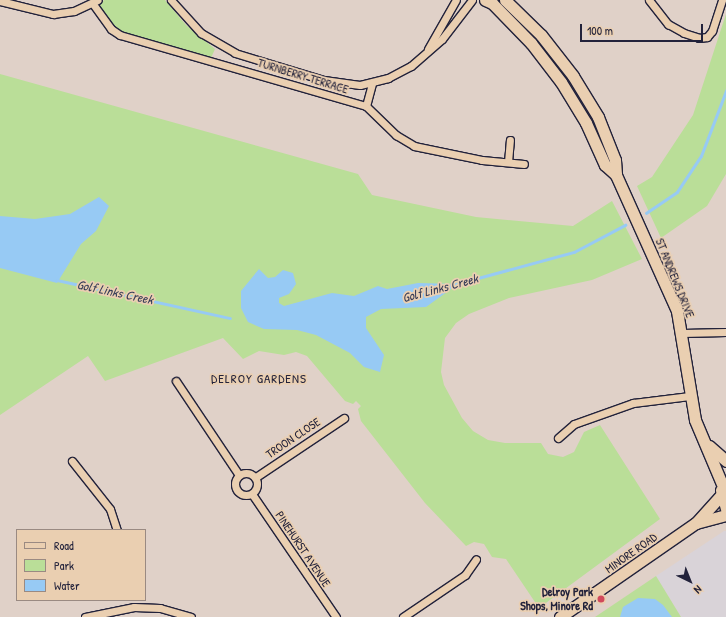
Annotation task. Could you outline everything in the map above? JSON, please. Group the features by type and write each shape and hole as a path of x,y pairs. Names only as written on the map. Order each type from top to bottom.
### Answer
{"street":[{"path":"171,0 201,33 235,53 336,83 372,83 400,72 442,39 472,0"},
{"path":"427,51 456,0"},
{"name":"ST ANDREWS DRIVE","path":"485,0 492,3 531,44 561,82 586,123 605,165 616,175"},
{"name":"ST ANDREWS DRIVE","path":"505,0 541,35 573,76 598,117 615,160 616,175 677,311 682,333 690,396 695,420 723,486 726,509"},
{"path":"649,0 668,24 675,29 695,38 707,37 712,31 722,0"},
{"path":"0,1 53,14 74,12 95,2"},
{"name":"TURNBERRY TERRACE","path":"95,2 111,29 120,34 366,106 396,135 414,146 524,164"},
{"path":"366,106 372,83"},
{"path":"508,162 510,140"},
{"path":"682,333 726,332"},
{"path":"176,381 239,475"},
{"path":"558,438 574,424 634,403 690,396"},
{"name":"TROON CLOSE","path":"256,477 344,418"},
{"name":"ST ANDREWS DRIVE","path":"705,442 726,461"},
{"path":"72,461 110,509 117,529"},
{"path":"246,472 256,477 257,487 252,494 243,495 237,490 235,483 239,475 246,472"},
{"name":"MINORE ROAD","path":"560,617 696,523 723,486"},
{"name":"PINEHURST AVENUE","path":"252,494 336,617"},
{"name":"MINORE ROAD","path":"696,523 726,515"},
{"path":"403,617 465,575 476,559"},
{"path":"86,617 133,603 160,608 190,617"}],"shaded area":[{"path":"726,531 726,617 681,617 656,576"}],"green space":[{"path":"104,0 165,0 186,25 215,49 211,58 114,30 98,7"},
{"path":"726,14 726,174 707,206 661,238 637,186 652,177 693,115"},
{"path":"0,74 358,174 372,195 476,217 573,226 612,201 642,259 592,280 509,298 469,314 456,323 445,338 441,372 444,385 462,418 473,431 488,440 505,443 541,443 548,454 563,457 574,452 584,432 600,425 660,519 539,608 506,559 492,557 484,544 474,542 466,546 425,503 361,421 358,409 361,406 356,401 353,404 345,401 307,356 296,352 284,355 259,351 243,359 223,338 105,381 88,356 0,415"},
{"path":"656,576 681,617 595,617"}],"water":[{"path":"99,197 109,206 96,231 81,244 57,283 0,268 0,216 35,219 70,214"},
{"path":"259,269 268,278 275,277 283,270 293,273 296,284 289,294 279,298 279,303 284,306 332,293 354,296 378,286 387,289 418,283 458,284 426,307 381,309 366,317 366,328 384,355 380,372 364,367 350,353 316,335 297,330 264,329 248,322 241,308 241,291"},
{"path":"638,598 655,599 663,605 672,617 620,617 623,607"}],"waterway":[{"path":"646,213 677,192 701,156 726,91"},
{"name":"Golf Links Creek","path":"456,284 574,252 625,225"},
{"name":"Golf Links Creek","path":"57,280 230,318"}],"place":[{"name":"Delroy Park Shops, Minore Rd","path":"601,599"}],"district":[{"name":"DELROY GARDENS","path":"259,378"}]}
